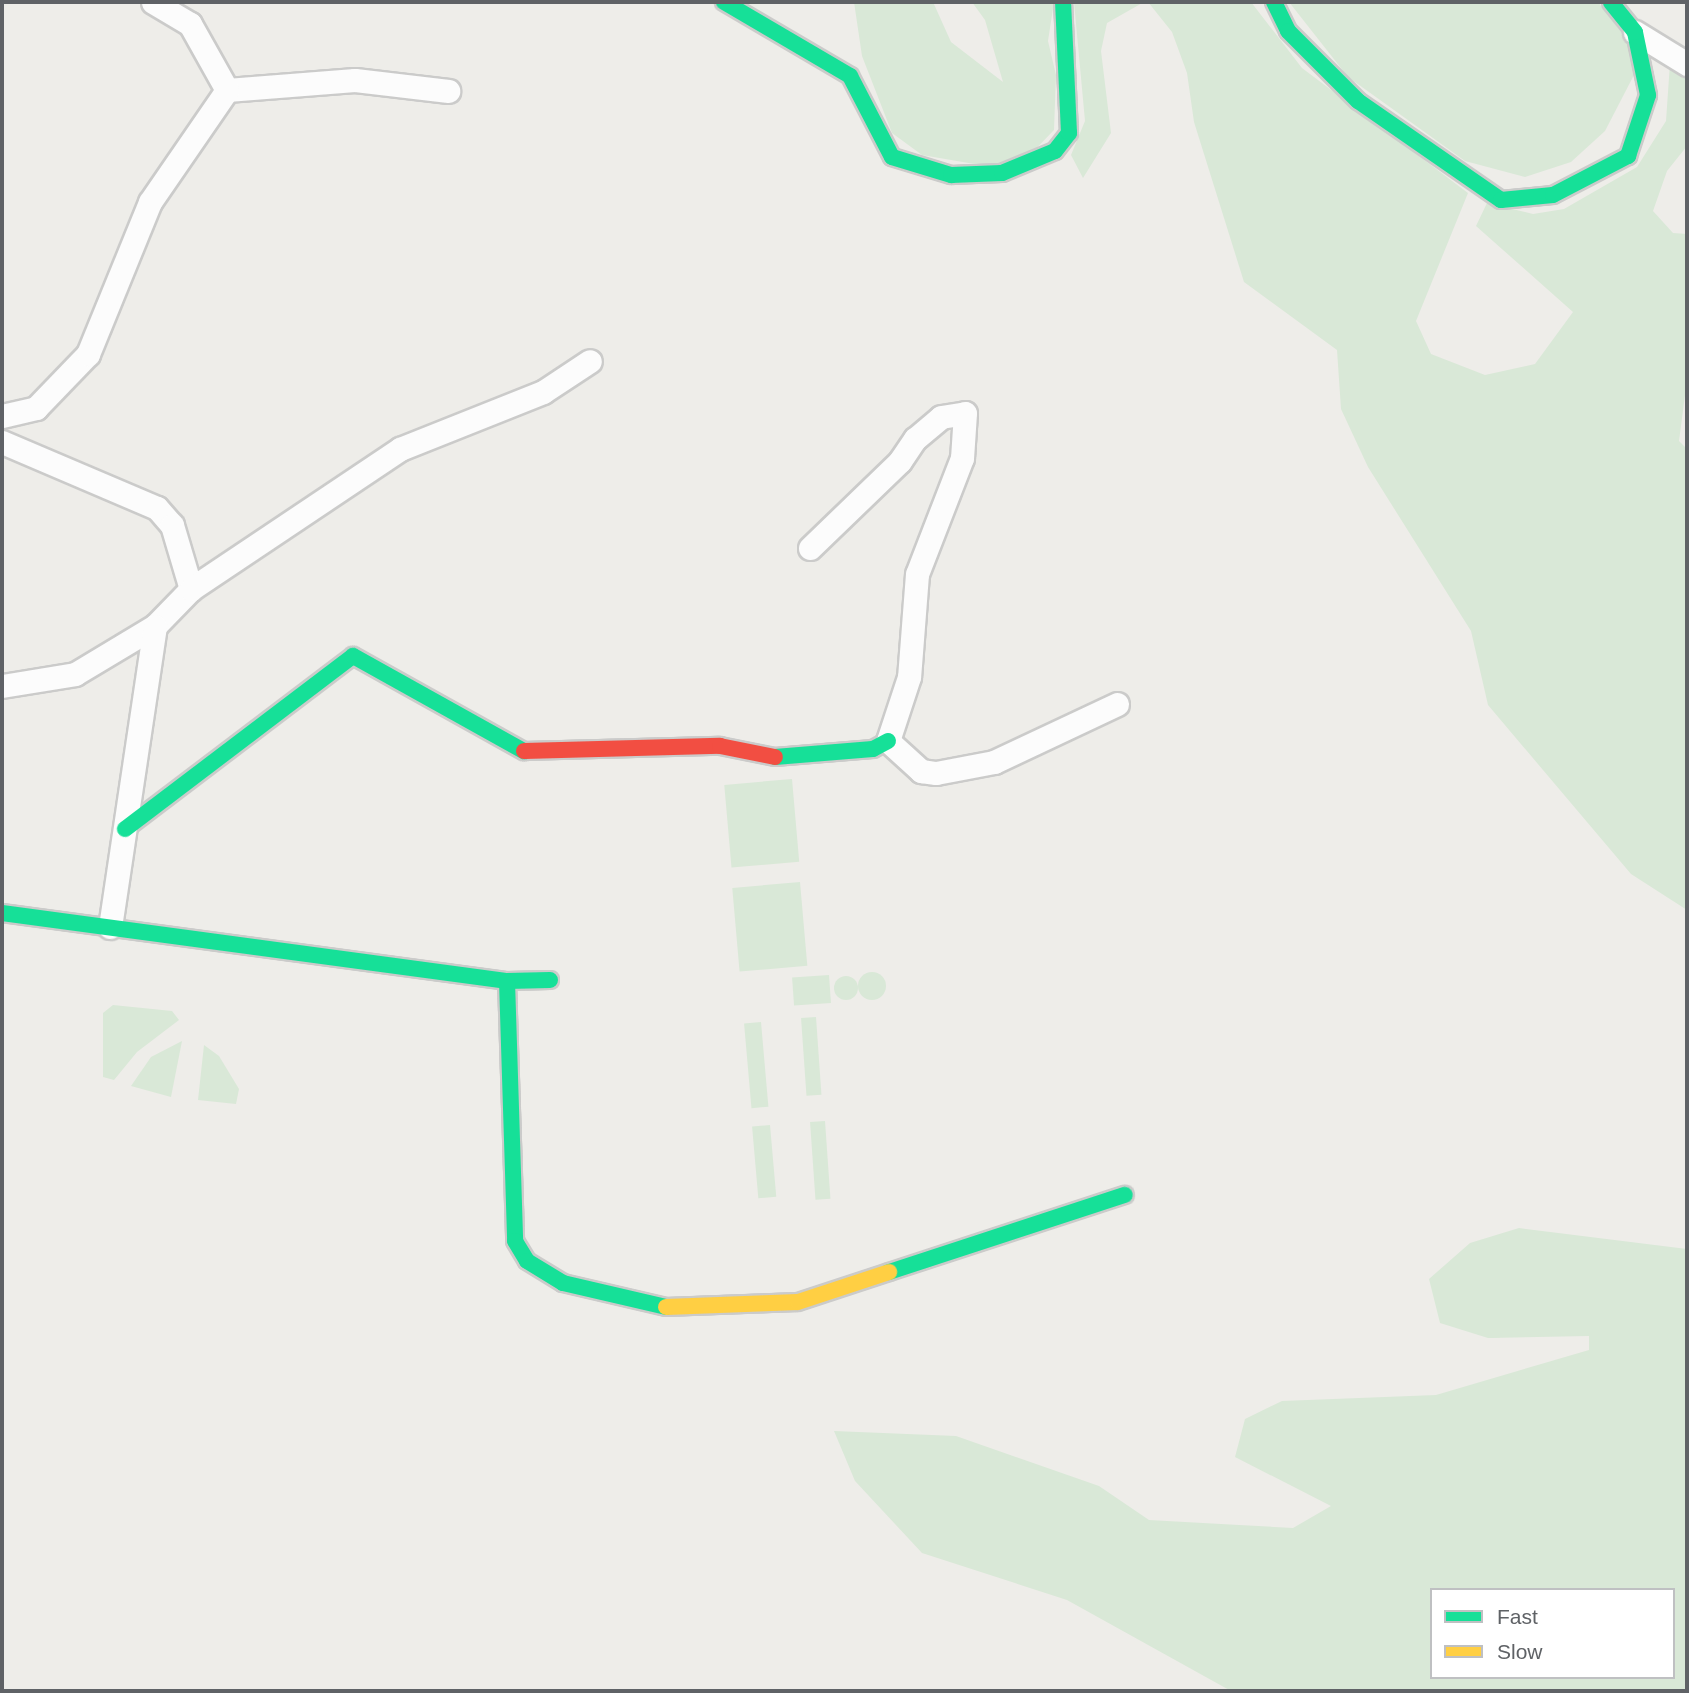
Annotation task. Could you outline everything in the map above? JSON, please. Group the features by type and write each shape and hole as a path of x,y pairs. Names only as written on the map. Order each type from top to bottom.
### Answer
{"street":[{"path":"153,2 190,24 227,90"},
{"path":"724,2 850,76 892,157 951,175 1002,173 1055,151 1069,133 1063,2"},
{"path":"1274,2 1288,31 1358,101 1501,200 1553,195 1628,156 1648,95 1635,32"},
{"path":"1611,2 1635,32 1687,64"},
{"path":"227,90 355,80 448,91"},
{"path":"2,416 36,408 88,354 150,202 227,90"},
{"path":"2,686 75,674 155,626 191,589 400,449 543,392 590,361"},
{"path":"125,829 258,732 340,660 353,656 420,689 505,745 538,755 720,746 767,758 873,749 888,741 909,677 917,574 962,458 965,413 941,417 915,439 900,461 810,548"},
{"path":"2,442 157,508 172,525 191,589"},
{"path":"110,927 155,626"},
{"path":"888,741 921,771 936,773 994,762 1117,704"},
{"path":"2,913 507,981 550,980"},
{"path":"507,981 515,1241 527,1261 563,1283 665,1307 798,1302 1125,1195"}],"green space":[{"path":"854,2 933,2 951,42 1003,82 985,20 972,2 1054,2 1048,41 1056,75 1054,130 1026,159 986,166 922,155 892,133 862,56"},
{"path":"1074,2 1144,2 1107,23 1101,51 1111,133 1083,178 1071,155 1085,121"},
{"path":"1148,2 1251,2 1302,68 1468,193 1416,321 1431,354 1485,375 1535,364 1573,312 1476,226 1487,203 1533,214 1564,209 1637,167 1666,121 1670,63 1687,73 1687,146 1667,171 1653,211 1673,233 1687,234 1687,380 1679,441 1687,449 1687,910 1631,874 1488,705 1471,631 1368,467 1341,409 1337,350 1244,282 1194,122 1187,73 1172,32"},
{"path":"1289,2 1598,2 1627,39 1635,73 1605,131 1571,162 1525,177 1465,161 1348,77"},
{"path":"792,779 799,862 731,868 724,785"},
{"path":"800,882 807,966 740,972 732,888"},
{"path":"872,972 882,976 886,986 882,996 872,1000 862,996 858,986 862,976"},
{"path":"829,975 831,1003 794,1006 792,978"},
{"path":"846,976 857,983 858,988 851,999 846,1000 835,993 834,988 841,977"},
{"path":"113,1005 172,1011 179,1020 137,1052 114,1080 103,1077 103,1013"},
{"path":"816,1017 821,1095 806,1096 801,1018"},
{"path":"761,1022 768,1107 751,1108 744,1023"},
{"path":"182,1041 171,1097 131,1086 151,1057"},
{"path":"204,1045 219,1056 239,1089 236,1104 198,1100"},
{"path":"825,1121 830,1199 815,1200 810,1122"},
{"path":"770,1125 776,1197 758,1198 752,1127"},
{"path":"1519,1228 1687,1249 1687,1691 1231,1691 1067,1600 922,1553 855,1481 834,1431 956,1436 1099,1486 1149,1520 1293,1528 1331,1506 1235,1457 1245,1419 1282,1401 1436,1395 1589,1350 1589,1336 1488,1338 1440,1323 1429,1279 1470,1243"}],"traffic: fast":[{"path":"724,2 850,76 892,157 951,175 1002,173 1055,151 1069,133 1063,2"},
{"path":"1274,2 1288,31 1358,101 1501,200 1553,195 1628,156 1648,95 1635,32 1611,2"},
{"path":"125,829 353,656 524,751"},
{"path":"775,757 873,749 888,741"},
{"path":"2,913 507,981 550,980"},
{"path":"507,981 515,1241 527,1261 563,1283 666,1307"},
{"path":"889,1272 1125,1195"}],"traffic: slow":[{"path":"666,1307 798,1302 889,1272"}],"traffic: jam":[{"path":"524,751 720,746 775,757"}]}
